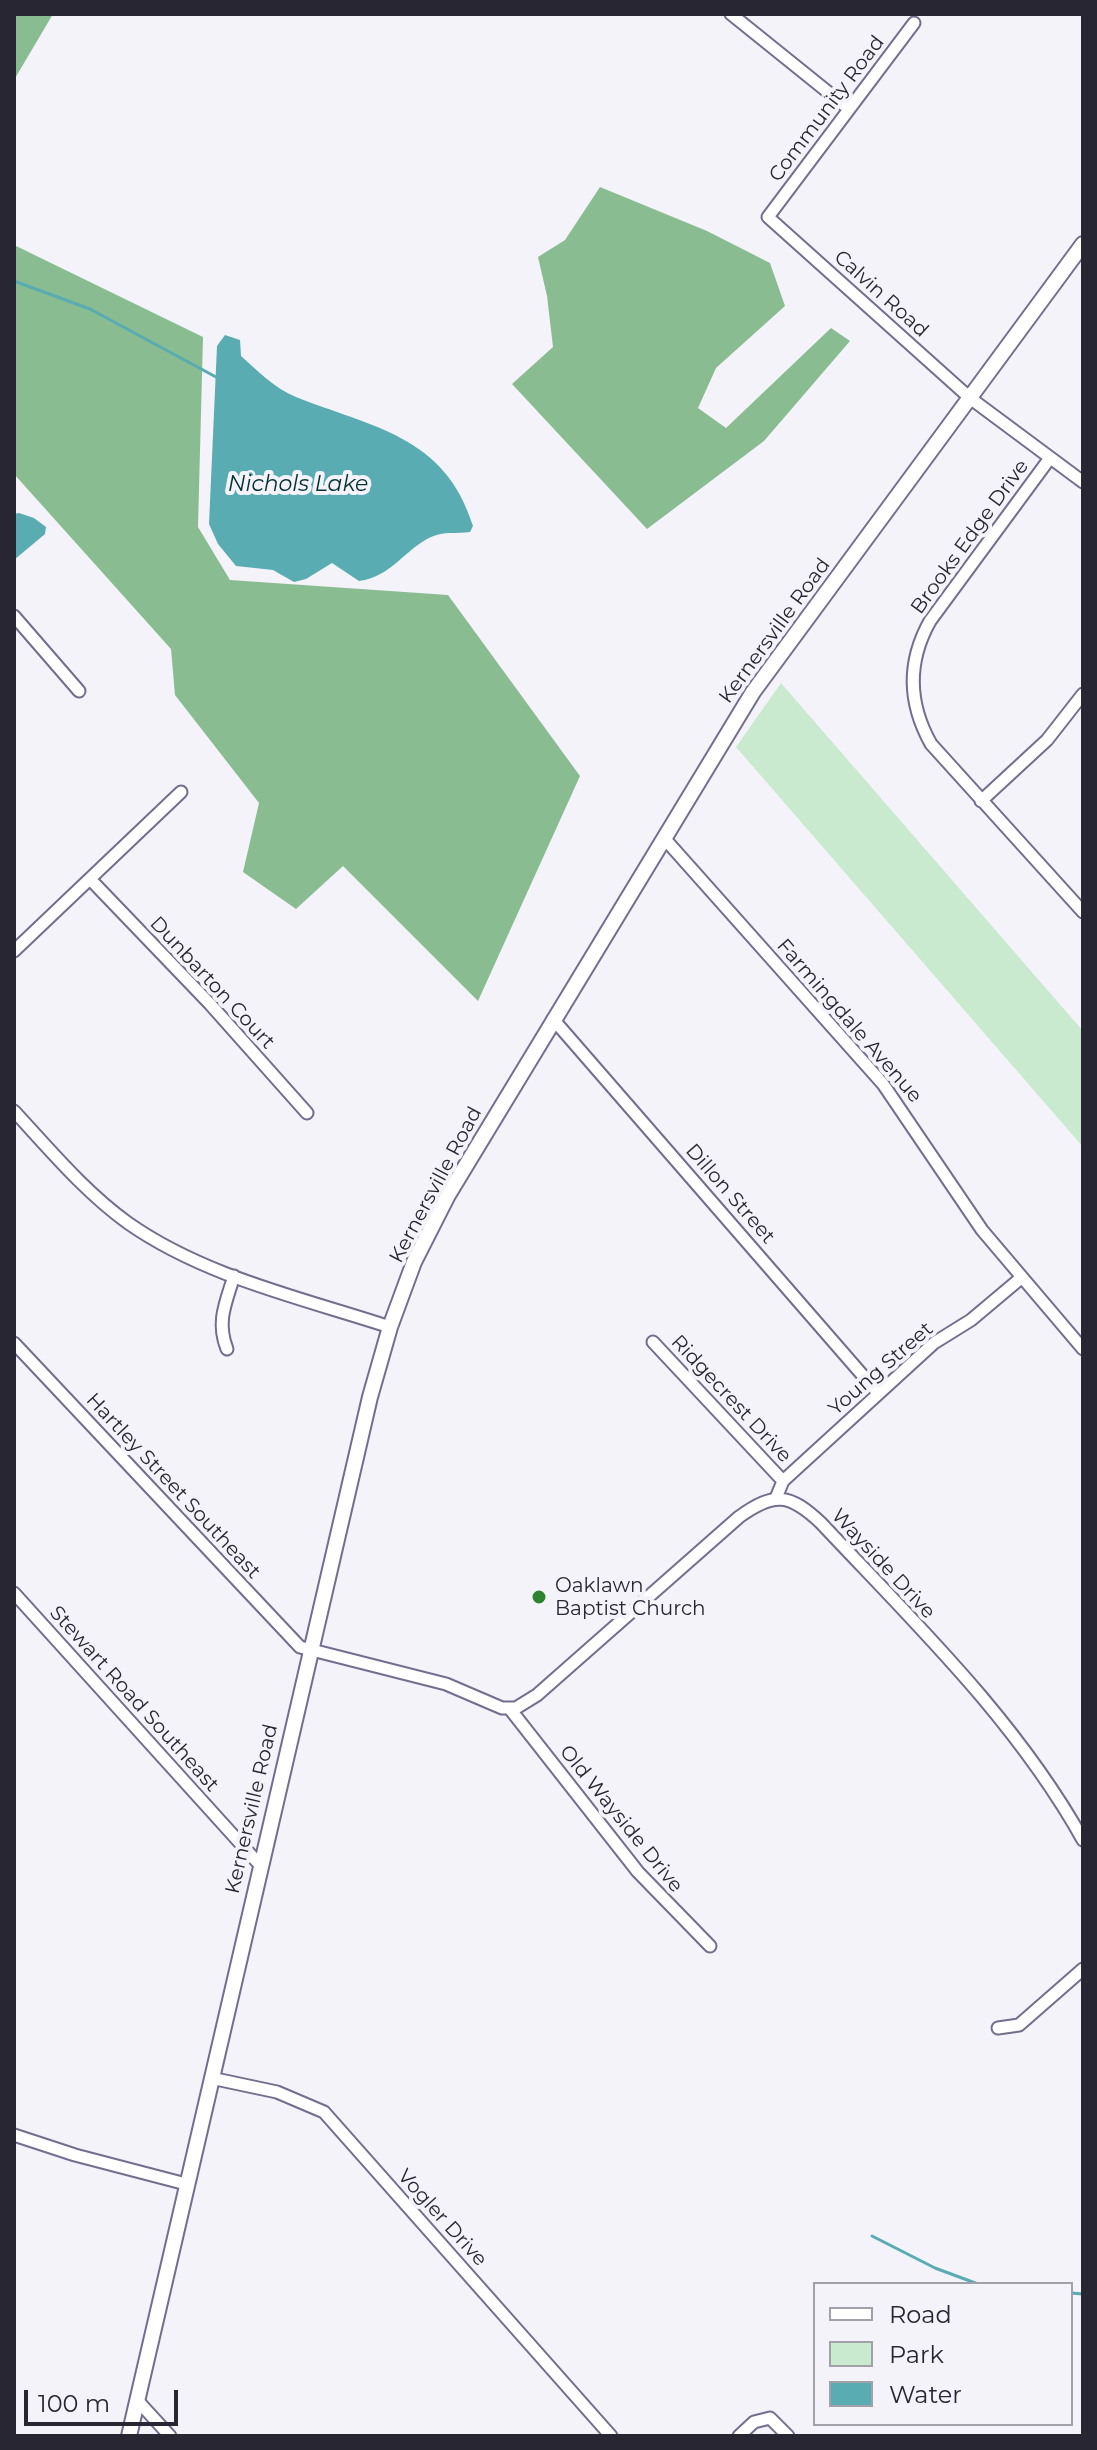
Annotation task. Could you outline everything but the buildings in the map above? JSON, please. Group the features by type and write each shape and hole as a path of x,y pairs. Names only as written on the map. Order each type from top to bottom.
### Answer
{"main road":[{"name":"Kernersville Road","path":"129,2436 309,1649 390,1327 414,1262 448,1195 753,692 1083,244"}],"street":[{"path":"731,14 849,109"},
{"name":"Community Road","path":"768,217 914,23"},
{"name":"Calvin Road","path":"768,217 970,398 1083,482"},
{"name":"Brooks Edge Drive","path":"1050,458 930,621 913,667 913,697 931,744 1083,912"},
{"path":"14,616 79,691"},
{"path":"981,801 1047,740 1083,694"},
{"path":"14,951 181,792"},
{"name":"Farmingdale Avenue","path":"664,838 883,1084 982,1230 1083,1349"},
{"name":"Dunbarton Court","path":"90,879 210,1004 307,1113"},
{"name":"Dillon Street","path":"553,1019 878,1393"},
{"path":"14,1111 87,1188 126,1221 169,1248 234,1276 390,1327"},
{"path":"227,1349 220,1332 220,1320 234,1276"},
{"name":"Young Street","path":"776,1498 783,1481 878,1393 934,1343 971,1320 1021,1278"},
{"name":"Ridgecrest Drive","path":"653,1342 783,1481"},
{"name":"Hartley Street Southeast","path":"14,1343 300,1647 309,1649"},
{"path":"309,1649 446,1684 510,1709 537,1695 739,1517 765,1500 776,1498"},
{"name":"Wayside Drive","path":"776,1498 800,1505 821,1523 984,1699 1027,1750 1083,1840"},
{"name":"Stewart Road Southeast","path":"14,1593 260,1865"},
{"name":"Old Wayside Drive","path":"510,1709 638,1872 710,1946"},
{"path":"998,2028 1019,2025 1083,1969"},
{"name":"Vogler Drive","path":"211,2078 277,2092 324,2112 611,2436"},
{"path":"14,2135 75,2155 186,2184"},
{"path":"137,2400 170,2436"},
{"path":"739,2436 754,2422 770,2418 788,2436"}],"green space":[{"path":"14,14 53,14 14,80"},
{"path":"600,187 707,231 770,263 785,306 716,368 698,408 726,428 831,328 850,341 764,441 647,529 512,384 553,347 547,296 538,257 565,240"},
{"path":"14,245 203,337 198,527 230,580 448,595 580,776 478,1001 343,866 296,909 243,872 259,803 175,695 171,649 14,474"},
{"path":"781,683 1083,1031 1083,1147 736,747"}],"water":[{"name":"Nichols Lake","path":"225,335 240,340 241,356 281,389 378,427 424,453 444,472 460,496 473,526 470,532 431,537 389,569 359,581 332,563 306,579 294,582 273,570 236,566 218,544 209,524 217,346"},
{"path":"14,514 34,518 46,527 45,534 14,560"}],"waterway":[{"path":"14,281 90,309 216,377"},
{"path":"872,2236 935,2268 973,2282"},
{"path":"1073,2293 1083,2294"}],"place":[{"name":"Oaklawn Baptist Church","path":"539,1597"}]}
